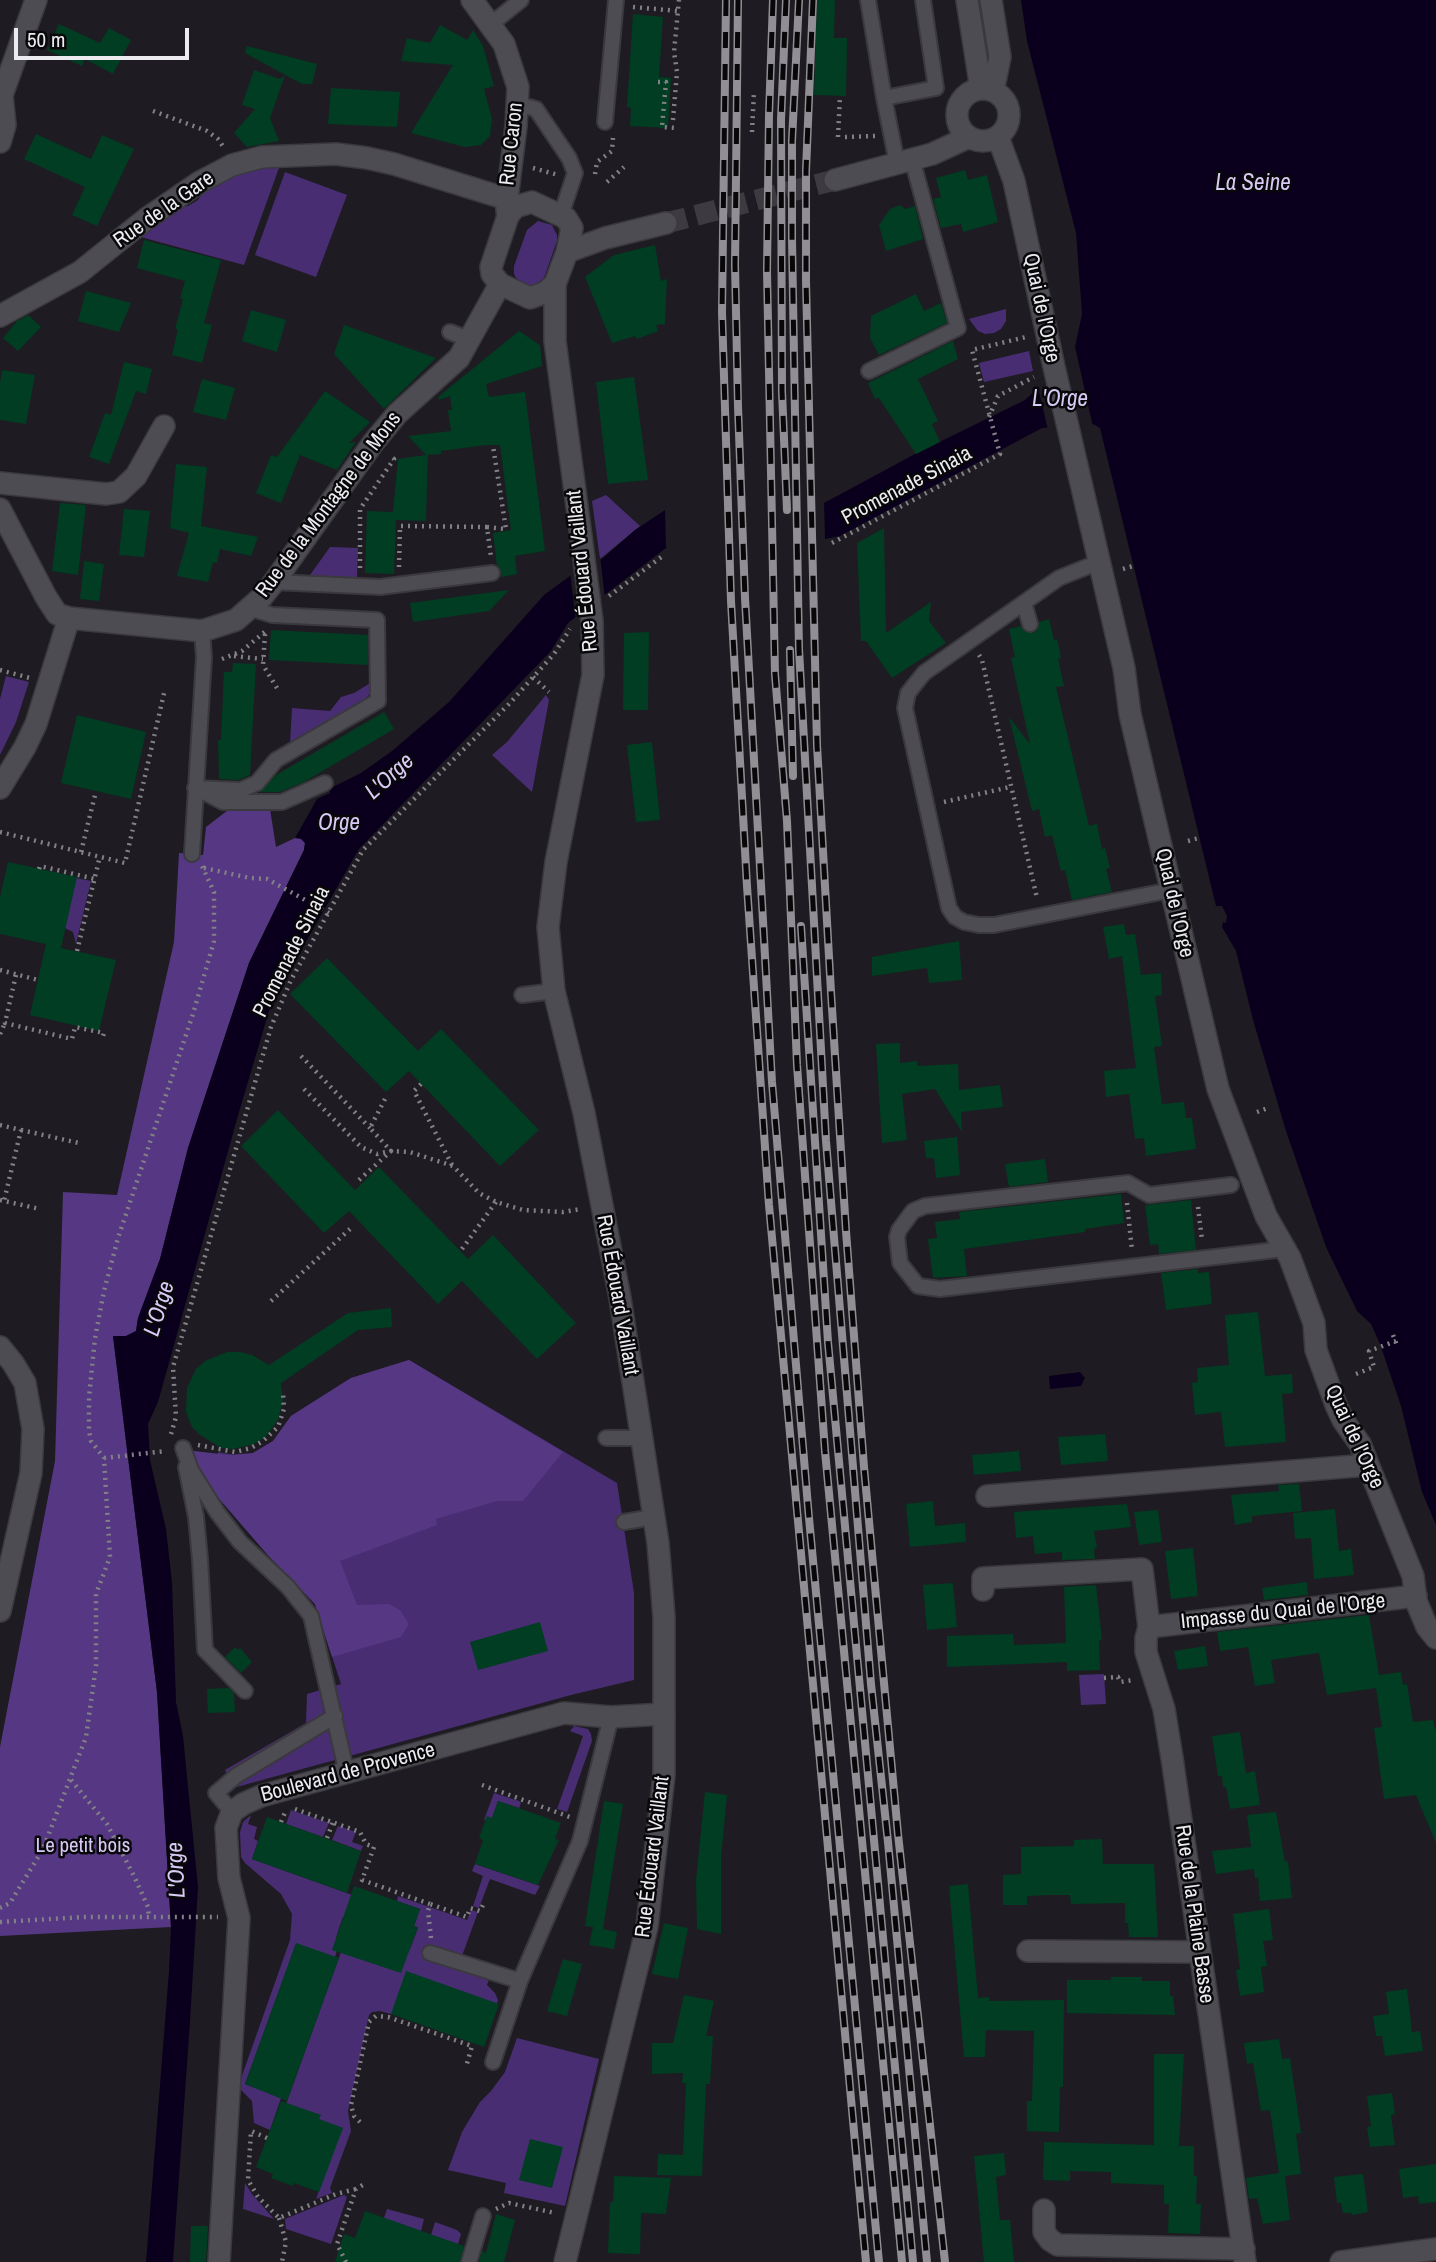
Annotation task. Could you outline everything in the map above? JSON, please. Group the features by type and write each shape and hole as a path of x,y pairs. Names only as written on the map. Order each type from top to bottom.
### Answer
{"street":[{"path":"0,142 5,125 2,95 36,0"},
{"name":"Rue Caron","path":"472,0 491,24 508,53 518,87 507,208"},
{"path":"967,0 987,90"},
{"path":"987,90 1000,57 991,0"},
{"path":"835,180 932,154 969,137 986,141 998,136 1006,127 1009,110 1000,95 987,90 968,93 958,107 959,124 969,137"},
{"name":"Quai de l'Orge","path":"998,136 1014,181 1054,370 1124,668 1130,714 1218,1090 1266,1216 1290,1258 1314,1323 1316,1350 1336,1405 1360,1444 1413,1576 1416,1601 1427,1627 1436,1638"},
{"name":"Rue de la Gare","path":"0,316 80,272 184,192 232,165 262,156 336,154 507,208"},
{"path":"554,327 530,298 500,285 492,274 491,267 507,208 532,202 605,238"},
{"path":"530,298 546,292 555,284 567,252 566,221"},
{"path":"567,252 605,238 666,223"},
{"name":"Rue Édouard Vaillant","path":"555,284 554,327 582,544 583,622 593,675 551,893 548,928 554,990 584,1113 615,1272 654,1517 663,1594 664,1714 664,1775 647,1927 565,2262"},
{"name":"Rue de la Montagne de Mons","path":"69,618 202,631 236,620 274,582 384,429 459,358 500,285"},
{"path":"0,483 106,494 119,492 136,476 164,426"},
{"path":"0,509 51,606 57,614 69,618 36,724 0,788"},
{"path":"0,1347 25,1383 33,1429 31,1473 0,1611"},
{"path":"987,1496 1368,1465"},
{"name":"Rue de la Plaine Basse","path":"984,1590 983,1578 1142,1569 1149,1627 1146,1652 1164,1709 1245,2256"},
{"name":"Impasse du Quai de l'Orge","path":"1149,1627 1416,1596"},
{"name":"Boulevard de Provence","path":"232,1812 261,1796 564,1713 611,1717 664,1714"},
{"path":"219,2262 240,1918 229,1878 226,1828 232,1812"},
{"path":"1028,1951 1200,1952"},
{"path":"1044,2210 1044,2232 1058,2245 1245,2256"},
{"path":"1340,2262 1436,2249"}],"lane":[{"path":"491,24 521,0"},
{"path":"868,0 890,135 905,161 958,328 869,371"},
{"path":"884,98 936,88 923,0"},
{"path":"605,121 615,2"},
{"path":"517,104 536,109 569,158 575,173 563,209 566,221"},
{"path":"450,332 471,340"},
{"path":"1099,562 1059,578 924,673 913,684 905,701 905,708 949,908 956,917 964,922 994,925 1171,890"},
{"path":"274,582 401,586 492,573"},
{"path":"1024,603 1030,624"},
{"path":"195,788 241,790 257,783 276,760 379,701 377,620 272,615 249,608"},
{"path":"192,854 204,657 202,631"},
{"path":"195,788 223,802 282,802 325,783"},
{"path":"522,995 554,990"},
{"path":"1231,1185 1149,1195 1128,1183 925,1206 914,1211 899,1230 897,1237 900,1264 918,1286 940,1289 1284,1248"},
{"path":"606,1438 640,1438"},
{"path":"183,1448 200,1559 205,1650 245,1691"},
{"path":"183,1448 191,1470 217,1512 240,1542 288,1587 311,1616 347,1773"},
{"path":"624,1522 654,1517"},
{"path":"232,1812 216,1793 236,1776 335,1716"},
{"path":"493,2062 520,1981 580,1841 611,1717"},
{"path":"430,1953 520,1981"},
{"path":"469,2262 483,2216"}],"path":[{"path":"673,121 677,72 674,52 679,0"},
{"path":"615,2 678,11"},
{"path":"658,82 666,82 662,127 677,128"},
{"path":"752,132 754,92"},
{"path":"838,137 840,96"},
{"path":"153,111 208,131 220,142"},
{"path":"845,137 890,135"},
{"path":"597,162 612,151"},
{"path":"607,182 624,167"},
{"name":"Promenade Sinaia","path":"832,543 1000,454 972,351 1047,332"},
{"path":"989,417 998,396 1054,370"},
{"path":"401,586 400,526 506,529 493,446"},
{"path":"361,586 360,509 394,459 392,457"},
{"path":"487,527 492,573"},
{"path":"606,598 664,555"},
{"path":"1123,569 1133,566"},
{"name":"Promenade Sinaia","path":"104,1458 163,1451 173,1431 176,1417 173,1367 271,1027 291,980 363,850 533,677 583,622"},
{"path":"204,657 222,659 233,656 265,633 264,670 277,688"},
{"path":"233,656 263,659"},
{"path":"982,660 1035,890"},
{"path":"0,670 48,682"},
{"path":"533,677 549,692"},
{"path":"0,832 125,863 165,688"},
{"path":"958,799 1010,787"},
{"path":"81,852 96,791"},
{"path":"1188,841 1199,838"},
{"path":"0,1908 10,1903 43,1849 86,1737 96,1666 96,1594 110,1557 104,1458 90,1441 89,1431 89,1396 95,1338 118,1238 193,1014 214,941 214,892 204,868 192,854"},
{"path":"77,951 100,856"},
{"path":"39,869 40,866 95,879"},
{"path":"204,868 250,878 267,878 329,913"},
{"path":"0,970 38,980"},
{"path":"0,1034 5,1023 6,1002 16,975"},
{"path":"5,1023 72,1039 75,1027 104,1033 102,1039"},
{"path":"301,1056 391,1151"},
{"path":"421,1084 414,1091 453,1166 479,1193 496,1202 523,1210 563,1212"},
{"path":"304,1089 361,1147 377,1154 391,1151 410,1152 453,1166"},
{"path":"370,1128 385,1099"},
{"path":"1257,1112 1268,1108"},
{"path":"0,1125 79,1143"},
{"path":"21,1129 2,1200 40,1209"},
{"path":"359,1180 391,1151"},
{"path":"1125,1184 1133,1254"},
{"path":"1196,1190 1204,1259"},
{"path":"461,1249 496,1202"},
{"path":"271,1301 350,1229"},
{"path":"1393,1335 1398,1348"},
{"path":"1356,1374 1374,1367 1369,1351 1396,1341"},
{"path":"183,1448 202,1445 235,1452 251,1448 278,1427 284,1409 283,1392"},
{"path":"1104,1678 1118,1678 1120,1682 1152,1677"},
{"path":"71,1780 107,1824 134,1876 151,1917"},
{"path":"482,1785 585,1823"},
{"path":"281,1822 287,1806 356,1827 366,1844 374,1847 362,1880 467,1917 470,1908 480,1911 482,1905"},
{"path":"327,1838 333,1822"},
{"path":"389,1898 392,1891"},
{"path":"430,1904 430,1953"},
{"path":"0,1922 55,1918 201,1917"},
{"path":"360,2122 354,2116 351,2105 369,2022 376,2016 388,2017 472,2046 466,2067"},
{"path":"267,2138 251,2131 248,2180 258,2197 279,2218 286,2242 282,2262"},
{"path":"279,2218 366,2183"},
{"path":"346,2262 337,2244 356,2189"},
{"path":"483,2216 509,2203 576,2218"}],"shaded area":[{"path":"264,165 280,165 244,265 137,236 176,207 188,206 198,200 206,189 221,179"},
{"path":"285,172 347,195 316,277 255,255"},
{"path":"538,221 552,225 557,241 544,278 537,284 528,286 518,281 514,266 527,230"},
{"path":"1006,309 1006,321 1001,329 994,333 985,334 978,331 969,319"},
{"path":"1029,351 1033,371 984,382 979,363"},
{"path":"606,495 640,526 600,559 592,501"},
{"path":"330,547 358,548 357,577 310,575"},
{"path":"6,676 29,682 16,722 0,755 0,699"},
{"path":"372,682 372,691 363,702 290,744 292,708 330,711 341,697"},
{"path":"546,695 549,700 532,792 492,755 507,742"},
{"path":"76,878 91,881 76,944 73,932 65,928"},
{"path":"409,1360 617,1483 634,1593 634,1680 233,1788 225,1770 306,1723 307,1694 341,1684 315,1604 209,1487 218,1452 241,1456 253,1453 273,1441 291,1416 351,1378"},
{"path":"1104,1674 1106,1704 1081,1705 1079,1675"},
{"path":"574,1726 588,1729 592,1741 567,1812 557,1809 583,1736 570,1731"},
{"path":"494,1793 519,1801 519,1808 498,1801 492,1818 484,1820"},
{"path":"291,1810 329,1823 323,1837 286,1824"},
{"path":"251,1815 248,1824 257,1827 254,1839 258,1841 252,1859 355,1896 347,1918 343,1917 339,1928 336,1938 340,1940 335,1957 296,1944 245,2084 281,2098 270,2130 254,2123 252,2101 238,2087 290,1940 292,1914 281,1894 241,1857 240,1832 243,1822"},
{"path":"338,1826 356,1832 352,1842 363,1846 361,1851 332,1840"},
{"path":"475,1864 540,1886 535,1895 490,1879 479,1908 473,1906 483,1876 472,1871"},
{"path":"398,1896 467,1920 471,1910 478,1912 462,1956 430,1945 426,1958 489,1979 487,1985 498,2000 497,2003 391,2014 380,2011 369,2015 348,2111 351,2131 330,2188 332,2193 316,2199 342,2128 285,2107 341,1952 410,1949 418,1928 414,1926 420,1909 397,1901"},
{"path":"517,2038 599,2059 565,2206 504,2193 506,2183 448,2170 462,2132 480,2102 505,2072"},
{"path":"245,2183 252,2194 274,2219 243,2209"},
{"path":"344,2195 347,2197 331,2244 286,2229 285,2219"},
{"path":"387,2209 424,2219 421,2231 384,2218"},
{"path":"435,2222 457,2230 461,2234 458,2244 431,2235"}],"green space":[{"name":"Le petit bois","path":"232,807 270,809 276,847 301,838 305,843 304,850 249,963 188,1148 160,1259 138,1318 136,1331 126,1336 113,1336 157,1692 171,1927 0,1936 0,1747 55,1461 63,1192 117,1195 174,942 179,853 203,855 206,827"},
{"path":"409,1360 563,1452 523,1501 497,1501 436,1519 437,1525 340,1561 357,1605 389,1604 400,1610 409,1624 401,1637 332,1657 315,1604 209,1487 186,1450 228,1455 253,1453 273,1441 291,1416 351,1378"}],"water":[{"name":"La Seine","path":"1021,0 1436,0 1436,1525 1422,1492 1401,1406 1380,1344 1371,1324 1357,1311 1326,1247 1286,1131 1236,951 1222,927 1227,916 1222,906 1216,906 1100,428 1093,424 1042,428 840,536 825,539 824,503 915,454 1025,400 1055,372 1075,347 1082,314 1076,233 1027,41"},
{"name":"Orge","path":"665,510 666,548 568,623 551,651 359,849 272,1001 239,1112 158,1402 148,1424 150,1460 166,1529 172,1582 176,1702 183,1736 198,1887 173,2262 146,2262 171,1927 157,1692 113,1336 126,1336 136,1331 138,1318 160,1259 188,1148 249,963 304,850 305,843 295,838 317,799 392,751 449,702 544,595 570,576 603,558 635,530"},
{"path":"1080,1372 1085,1378 1081,1386 1050,1389 1049,1376"}],"pier":[{"path":"1073,338 1093,427 1048,430 1037,383 1052,370 1072,345"},
{"path":"600,556 605,599 576,622 570,572"}],"building":[{"path":"817,0 835,0 834,38 847,38 846,96 814,95"},
{"path":"633,14 663,17 659,77 671,78 668,128 630,126 631,108 627,107"},
{"path":"59,24 100,43 109,28 131,40 113,74 85,59 82,66 47,50"},
{"path":"440,25 467,40 473,30 483,46 494,86 484,89 492,119 490,136 481,145 465,147 411,133 453,65 401,61 407,38 430,43"},
{"path":"247,46 317,64 312,84 302,84 245,53"},
{"path":"254,70 280,79 285,75 270,118 279,141 247,147 234,133 255,109 242,105"},
{"path":"331,88 400,92 397,127 328,124"},
{"path":"36,134 91,159 102,135 134,149 97,226 72,215 85,187 24,159"},
{"path":"965,170 968,180 987,175 998,222 963,232 961,224 941,228 933,199 941,197 936,178"},
{"path":"900,205 905,209 915,206 923,239 886,251 879,225 890,209"},
{"path":"144,240 221,260 204,323 212,325 202,363 172,355 185,281 137,268"},
{"path":"655,245 661,281 667,279 665,324 656,325 658,331 637,339 635,336 612,343 585,277 614,255"},
{"path":"86,291 131,303 119,332 78,321"},
{"path":"916,294 924,311 941,303 947,323 879,355 870,338 871,316"},
{"path":"251,310 286,320 277,352 242,341"},
{"path":"28,315 41,327 18,351 3,338 17,321"},
{"path":"344,325 436,358 384,409 334,354"},
{"path":"519,331 540,345 542,366 486,384 489,397 525,392 545,551 515,556 517,574 501,577 493,533 511,530 500,445 486,445 428,455 426,521 396,520 394,574 365,573 367,511 393,512 398,459 426,455 408,436 451,431 448,410 452,410 450,396 439,400 438,397"},
{"path":"953,341 958,359 918,379 938,421 932,424 940,442 916,454 879,398 875,399 868,383"},
{"path":"124,362 152,369 146,394 136,391 109,464 89,457 105,413 111,415"},
{"path":"2,370 35,375 26,424 0,420"},
{"path":"634,377 648,480 608,484 596,382"},
{"path":"202,379 235,388 226,420 193,412"},
{"path":"325,391 370,422 349,443 356,442 337,470 300,455 281,503 256,493 271,455 277,457"},
{"path":"176,464 207,467 201,526 258,537 251,556 220,549 217,563 213,562 208,582 177,576 189,533 170,528"},
{"path":"60,503 86,505 78,575 52,571"},
{"path":"124,509 150,511 144,557 119,555"},
{"path":"884,528 886,633 931,602 929,621 946,643 892,678 866,641 861,641 857,543"},
{"path":"84,561 104,564 99,601 80,599"},
{"path":"509,590 489,611 413,622 410,603"},
{"path":"1049,619 1054,640 1057,639 1064,686 1056,687 1089,826 1097,824 1102,849 1105,848 1110,868 1106,869 1112,892 1072,900 1065,870 1061,871 1052,835 1045,837 1039,809 1032,811 1009,717 1030,744 1011,658 1015,657 1009,629 1021,626 1024,631 1032,633 1037,630 1039,622"},
{"path":"271,630 368,635 368,665 269,660"},
{"path":"649,632 648,710 623,710 624,633"},
{"path":"233,663 256,664 250,775 239,780 219,779 218,740 221,740 224,672 232,672"},
{"path":"384,712 394,729 304,782 280,792 260,792 276,775"},
{"path":"77,715 146,732 131,799 61,783"},
{"path":"652,742 660,820 636,822 627,745"},
{"path":"8,862 77,877 61,948 116,960 99,1031 30,1015 46,944 0,934 0,897"},
{"path":"1124,924 1126,935 1135,934 1141,975 1161,973 1162,995 1155,996 1162,1046 1154,1047 1162,1104 1184,1102 1186,1118 1192,1118 1196,1149 1146,1156 1144,1138 1135,1139 1129,1094 1106,1097 1104,1071 1136,1068 1122,956 1109,959 1103,927"},
{"path":"959,941 962,980 929,983 927,968 872,976 872,957"},
{"path":"327,958 418,1051 441,1029 539,1130 500,1166 409,1071 386,1092 290,994"},
{"path":"900,1043 900,1063 917,1061 917,1066 958,1064 959,1090 1000,1085 1003,1107 961,1112 962,1132 935,1089 902,1094 907,1140 882,1143 876,1044"},
{"path":"278,1110 355,1190 379,1167 468,1259 493,1235 576,1323 537,1359 462,1281 438,1304 349,1211 324,1233 241,1146"},
{"path":"957,1137 960,1175 936,1178 934,1158 926,1158 924,1141"},
{"path":"1045,1159 1048,1182 1009,1187 1005,1164"},
{"path":"1121,1194 1124,1223 1085,1229 1085,1232 964,1249 967,1276 933,1278 928,1239 937,1238 935,1222 960,1219 959,1212"},
{"path":"1191,1200 1196,1250 1159,1254 1158,1244 1150,1245 1145,1205"},
{"path":"1198,1269 1198,1273 1209,1272 1212,1304 1166,1310 1161,1273"},
{"path":"391,1308 392,1327 358,1330 281,1383 283,1400 278,1420 266,1436 254,1444 233,1449 221,1448 192,1427 186,1412 187,1388 196,1369 205,1361 227,1352 240,1352 252,1355 269,1365 348,1313"},
{"path":"1258,1312 1265,1376 1292,1374 1293,1393 1282,1394 1286,1442 1225,1447 1221,1412 1195,1415 1192,1383 1198,1382 1197,1368 1229,1365 1225,1315"},
{"path":"1105,1434 1108,1461 1061,1465 1058,1437"},
{"path":"1019,1451 1021,1471 974,1475 972,1455"},
{"path":"1299,1484 1302,1511 1252,1516 1252,1522 1235,1525 1231,1495 1279,1491 1278,1485"},
{"path":"933,1501 935,1526 965,1523 966,1542 910,1547 906,1504"},
{"path":"1127,1504 1131,1527 1094,1531 1097,1548 1094,1549 1095,1559 1062,1560 1062,1552 1035,1554 1033,1536 1016,1538 1014,1512"},
{"path":"1335,1509 1339,1551 1351,1549 1354,1575 1314,1579 1311,1538 1295,1539 1293,1513"},
{"path":"1158,1510 1162,1542 1139,1545 1134,1512"},
{"path":"1193,1548 1198,1596 1171,1599 1165,1551"},
{"path":"1307,1582 1308,1595 1264,1600 1262,1588"},
{"path":"953,1583 957,1627 927,1630 923,1585"},
{"path":"1096,1585 1102,1640 1099,1640 1100,1670 1067,1671 1067,1662 947,1667 947,1636 1013,1634 1014,1645 1066,1643 1064,1587"},
{"path":"1369,1615 1379,1675 1401,1672 1403,1685 1407,1684 1413,1722 1433,1720 1436,1733 1436,1843 1416,1795 1384,1799 1374,1728 1382,1727 1376,1688 1327,1695 1319,1653 1271,1660 1275,1683 1255,1686 1248,1647 1220,1651 1217,1632"},
{"path":"540,1622 548,1651 478,1670 470,1642"},
{"path":"1205,1646 1208,1666 1178,1670 1174,1651"},
{"path":"235,1647 238,1650 240,1648 252,1662 241,1673 225,1657"},
{"path":"229,1688 234,1693 235,1712 208,1713 207,1689"},
{"path":"1240,1732 1246,1773 1255,1771 1260,1805 1230,1809 1222,1776 1218,1776 1212,1736"},
{"path":"705,1792 727,1795 721,1858 721,1934 697,1929 696,1880"},
{"path":"498,1801 561,1823 555,1839 559,1840 538,1885 475,1864 483,1840 479,1838 487,1816 492,1818"},
{"path":"604,1801 623,1804 603,1929 617,1932 614,1949 589,1945 593,1927 585,1926"},
{"path":"1276,1812 1285,1862 1288,1861 1292,1898 1260,1901 1258,1878 1255,1878 1254,1869 1216,1874 1212,1851 1251,1847 1247,1815"},
{"path":"267,1817 361,1851 347,1893 252,1859"},
{"path":"1102,1839 1103,1864 1154,1864 1158,1937 1129,1937 1128,1923 1125,1923 1125,1903 1071,1904 1070,1895 1049,1895 1027,1896 1027,1905 1003,1905 1003,1875 1021,1874 1021,1847 1074,1846 1074,1840"},
{"path":"968,1884 978,1998 989,1997 989,2001 1064,2000 1063,2087 1060,2087 1059,2132 1027,2131 1027,2101 1032,2101 1034,2031 986,2030 985,2057 964,2057 949,1886"},
{"path":"354,1886 420,1909 414,1926 418,1927 401,1973 332,1950"},
{"path":"1269,1909 1273,1940 1263,1941 1267,1966 1261,1967 1264,1992 1240,1996 1236,1970 1240,1969 1233,1914"},
{"path":"664,1923 688,1928 678,1979 652,1974"},
{"path":"296,1943 339,1958 287,2101 245,2084"},
{"path":"563,1959 582,1964 567,2016 547,2011"},
{"path":"406,1971 499,2004 484,2047 391,2014"},
{"path":"1111,1977 1170,1981 1170,1996 1173,1996 1175,2015 1067,2013 1067,1980 1111,1980"},
{"path":"1407,1989 1412,2032 1420,2031 1423,2051 1385,2056 1382,2036 1376,2036 1373,2016 1389,2014 1386,1992"},
{"path":"684,1995 714,2001 706,2036 713,2036 710,2084 706,2084 702,2176 657,2175 658,2154 683,2155 686,2083 682,2083 683,2073 652,2074 652,2043 673,2043"},
{"path":"1279,2039 1282,2059 1290,2058 1301,2133 1296,2134 1301,2174 1285,2176 1290,2220 1263,2224 1257,2198 1249,2199 1246,2178 1279,2173 1270,2110 1261,2111 1253,2063 1247,2064 1244,2043"},
{"path":"1154,2054 1184,2054 1179,2146 1194,2146 1196,2204 1201,2204 1200,2234 1168,2233 1169,2204 1164,2204 1164,2185 1111,2183 1111,2172 1070,2171 1070,2181 1043,2180 1044,2142 1154,2145"},
{"path":"1392,2093 1395,2114 1391,2115 1395,2145 1370,2147 1367,2127 1371,2126 1367,2096"},
{"path":"281,2101 321,2115 319,2119 343,2128 319,2192 271,2178 273,2174 256,2167"},
{"path":"530,2139 563,2147 552,2188 519,2180"},
{"path":"1004,2153 1006,2175 996,2177 1000,2220 1010,2220 1014,2262 984,2262 974,2156"},
{"path":"1436,2164 1436,2202 1419,2204 1418,2196 1403,2198 1399,2169"},
{"path":"1363,2174 1368,2212 1352,2215 1343,2213 1341,2203 1337,2203 1334,2177"},
{"path":"614,2176 671,2178 666,2214 641,2213 640,2254 608,2253"},
{"path":"365,2211 464,2246 460,2262 335,2262 344,2234 355,2238"},
{"path":"496,2214 515,2220 504,2262 479,2262 482,2251 486,2253"},
{"path":"191,2226 208,2226 206,2262 190,2262"}],"tunnel":[{"path":"666,223 835,180"}],"railway":[{"path":"726,0 722,312 731,601 747,886 769,1205 866,2262"},
{"path":"738,0 735,265 738,406 745,598 772,1082 809,1518 879,2262"},
{"path":"773,0 767,271 775,674 787,821 797,1065 825,1451 902,2262"},
{"path":"786,0 781,120 782,391 787,510"},
{"path":"799,0 792,141 799,649 826,1141 871,1684 927,2262"},
{"path":"813,0 806,171 806,281 817,745 831,992 864,1467 898,1834 945,2262"},
{"path":"790,650 793,776"},
{"path":"801,926 828,1342 913,2262"}],"water label":[{"name":"L'Orge","path":"1060,400"},
{"name":"L'Orge","path":"390,777"},
{"name":"L'Orge","path":"160,1309"},
{"name":"L'Orge","path":"177,1870"}]}
